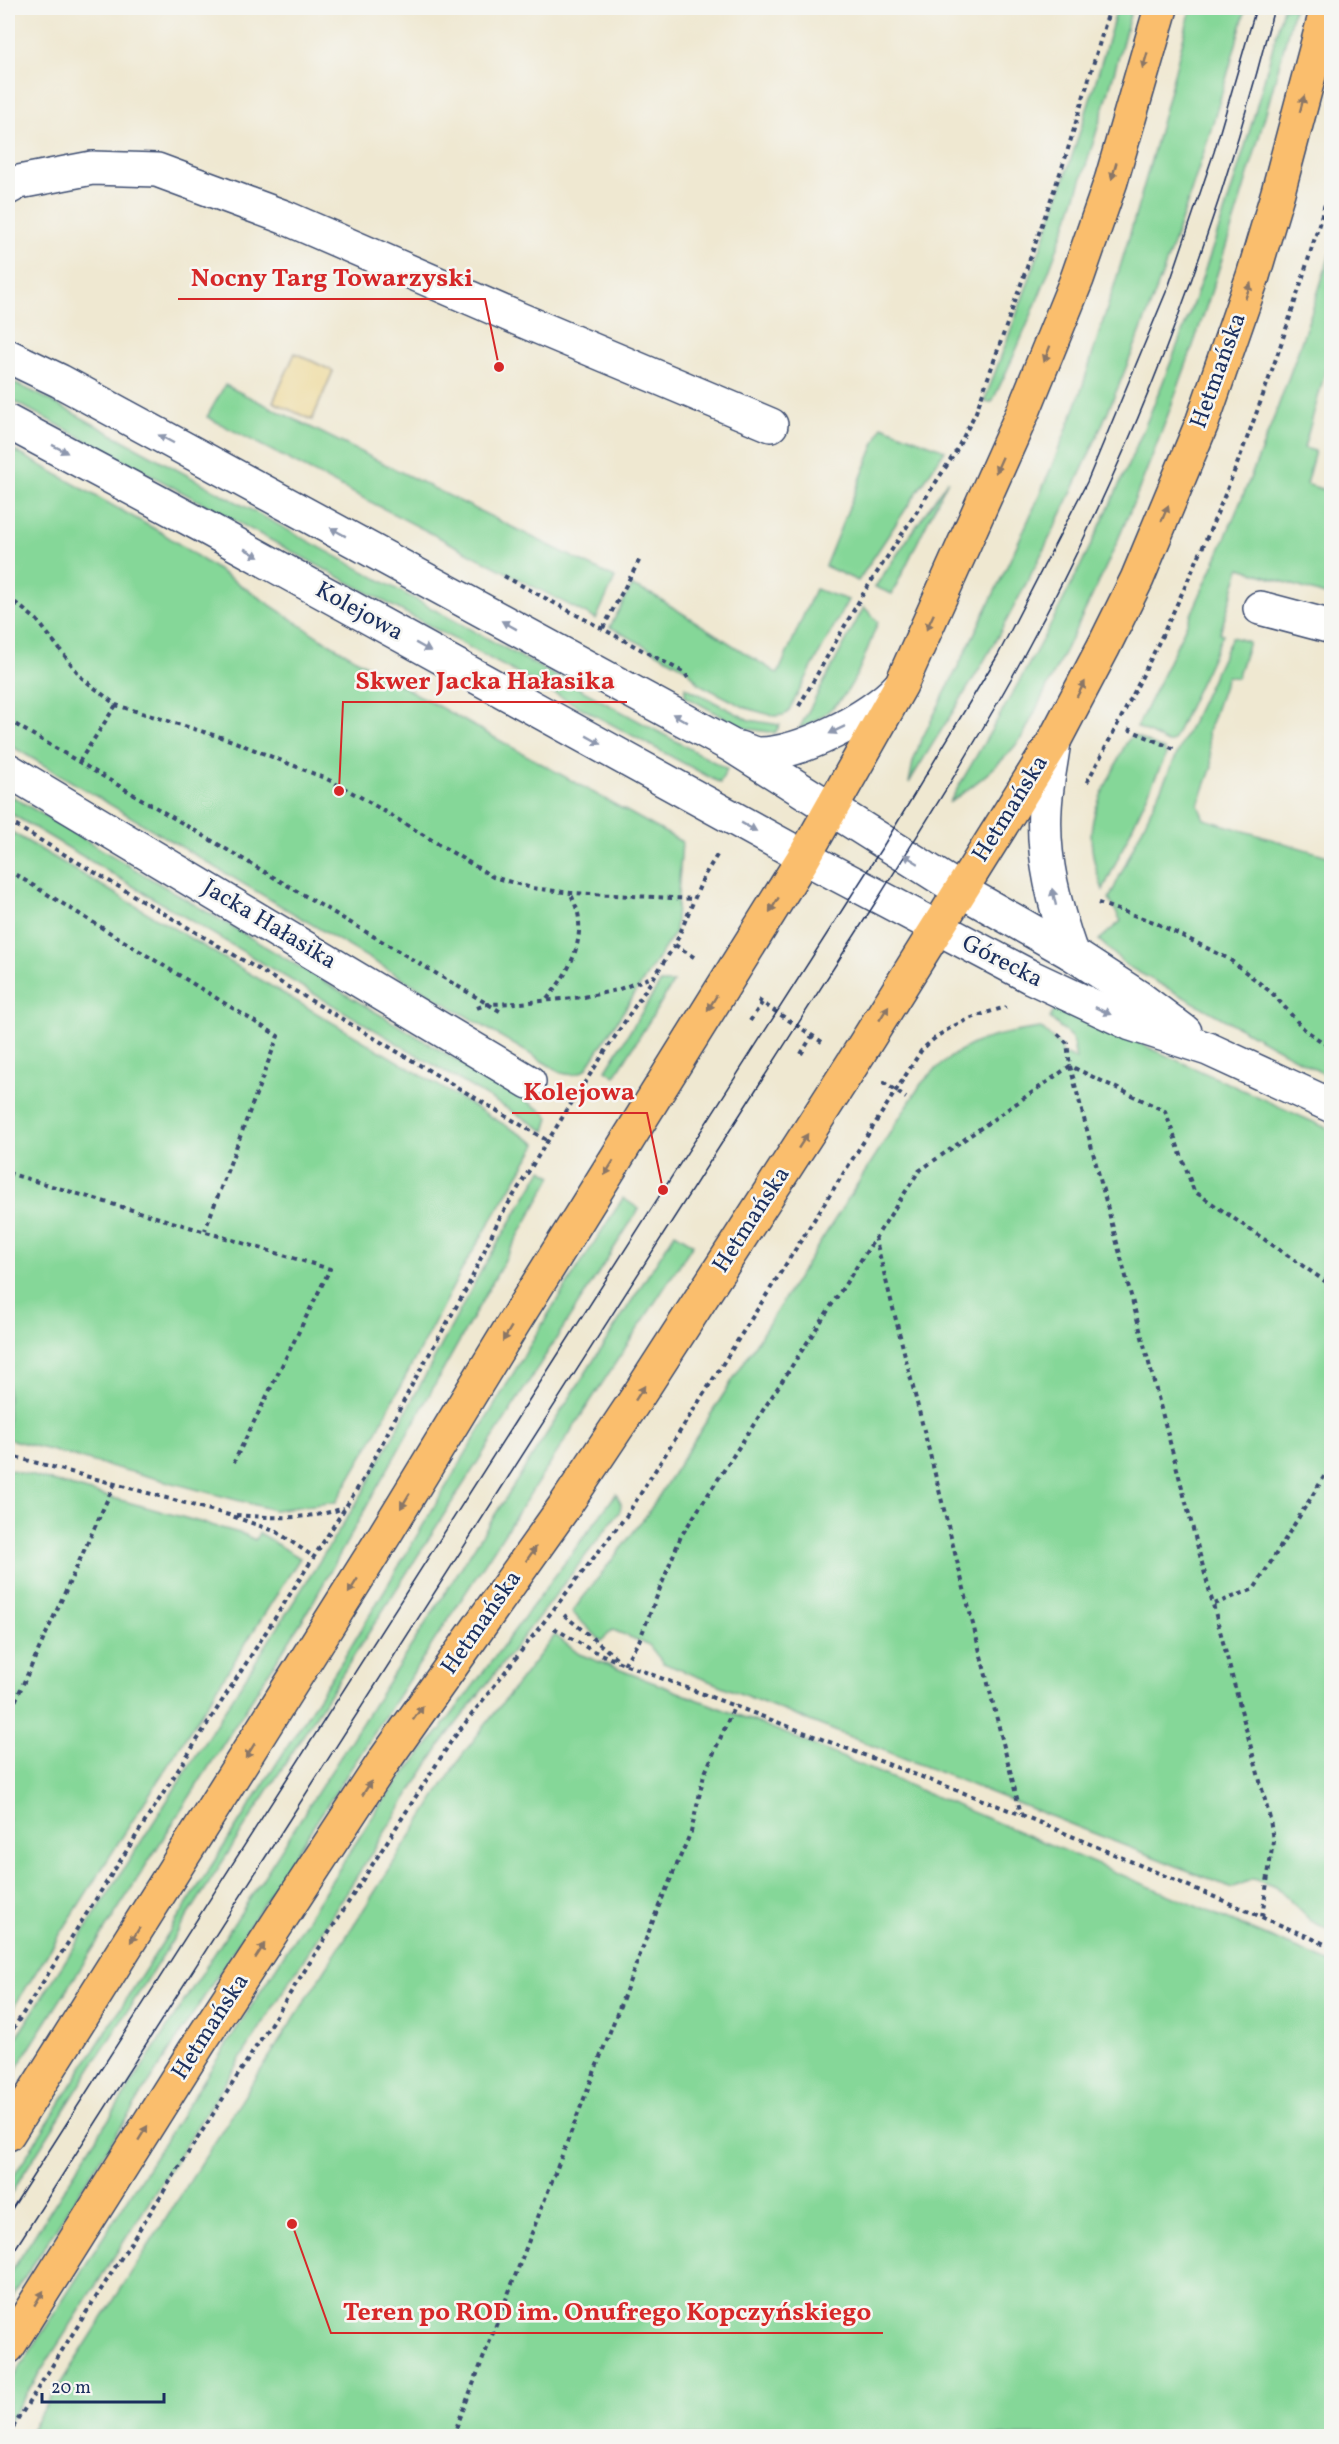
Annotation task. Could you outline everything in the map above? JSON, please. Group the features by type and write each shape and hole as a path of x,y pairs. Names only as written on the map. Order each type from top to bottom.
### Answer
{"main road":[{"path":"8,2134 359,1576 804,857 901,685 1023,412 1077,279 1111,182 1161,8"},
{"name":"Hetmańska","path":"8,2347 200,2042 359,1800 564,1507 853,1063 1054,741 1137,579 1202,423 1253,276 1327,8"}],"street":[{"path":"8,188 19,182 92,168 157,170 284,217 771,425"},
{"path":"8,356 60,381 732,746 831,810"},
{"name":"Kolejowa","path":"8,422 201,525 804,857"},
{"path":"1260,608 1332,627"},
{"path":"732,746 756,754 775,752 804,744 838,730 879,706 901,685"},
{"path":"1054,741 1046,790 1045,838 1051,884 1071,953"},
{"name":"Jacka Hałasika","path":"8,770 529,1082"},
{"name":"Górecka","path":"831,810 960,890 1071,953 1137,996 1208,1049"},
{"name":"Górecka","path":"804,857 1050,987 1131,1024 1208,1049 1332,1106"}],"path":[{"path":"775,752 863,594 955,453 976,412 1065,159 1110,8"},
{"path":"603,628 640,560"},
{"path":"8,597 37,620 82,678 116,705 230,740 327,779 493,877 532,888 571,894 694,899"},
{"path":"80,762 116,705"},
{"path":"8,720 503,1013"},
{"path":"1128,729 1174,749"},
{"path":"8,821 548,1140"},
{"path":"8,2037 366,1475 414,1381 468,1286 500,1217 675,945 704,876 739,821"},
{"path":"8,870 278,1036 205,1230"},
{"path":"547,1000 566,976 577,946 579,920 571,894"},
{"path":"1098,903 1154,922 1229,959 1272,993 1304,1029 1332,1049"},
{"path":"675,945 906,1098"},
{"path":"425,1018 461,1013 487,1004 584,997 617,990 654,975"},
{"path":"750,1021 762,1003"},
{"path":"801,1054 812,1036"},
{"path":"1067,1043 1070,1066 1270,1819 1273,1841 1262,1917"},
{"path":"624,1664 639,1641 681,1536 919,1171 1070,1066"},
{"path":"1070,1066 1166,1111 1194,1191 1332,1286"},
{"path":"529,1082 574,1099"},
{"path":"8,1173 330,1269 234,1462"},
{"path":"875,1236 1022,1815"},
{"path":"8,1455 229,1515 277,1532 314,1557"},
{"path":"1214,1604 1254,1589 1332,1464"},
{"path":"8,1717 114,1485"},
{"path":"229,1515 276,1518 323,1515 345,1508"},
{"path":"564,1615 624,1664"},
{"path":"554,1628 591,1650 624,1664 1022,1815 1332,1947"},
{"path":"453,2436 654,1919 691,1832 704,1774 735,1705"}],"green space":[{"path":"1117,8 1132,8 1104,108 1072,208 1014,354 992,402 984,402 1055,206 1088,108"},
{"path":"1191,8 1246,8 1204,150 1156,291 1100,428 1037,563 986,658 909,783 920,743 1022,534 1076,405 1139,203"},
{"path":"1283,8 1294,8 1257,145 1215,282 1142,483 1092,596 1023,736 989,772 949,803 1062,602 1141,436 1196,296 1220,225 1264,81"},
{"path":"1331,251 1331,351 1304,448 1315,451 1306,484 1331,492 1331,597 1240,568 1220,633 1223,634 1173,741 1168,743 1137,727 1193,611 1244,493 1290,373"},
{"path":"8,380 40,395 727,769 720,783 8,398"},
{"path":"225,385 615,578 596,619 207,417"},
{"path":"882,426 945,450 858,581 825,566"},
{"path":"8,447 162,533 320,638 393,681 682,842 675,932 586,1069 574,1074 562,1073 8,744"},
{"path":"948,480 892,594 875,587"},
{"path":"632,586 655,596 778,674 815,589 848,600 788,712 774,716 746,708 699,684 687,669 610,627"},
{"path":"864,607 878,622 858,672 842,698 831,709 817,720 799,729"},
{"path":"1232,637 1249,642 1237,678 1227,676 1208,732 1212,767 1198,805 1204,819 1331,857 1331,1078 1127,966 1099,940 1121,921 1109,899"},
{"path":"685,687 749,720 780,725 775,733 743,728 685,696"},
{"path":"1133,735 1164,750 1166,755 1103,890 1093,855 1092,827 1099,799 1125,746"},
{"path":"8,794 546,1113 549,1118 545,1131 8,812"},
{"path":"8,830 537,1144 465,1264 371,1442 336,1502 274,1510 8,1439"},
{"path":"660,983 673,983 615,1076 606,1070"},
{"path":"1057,1006 1331,1130 1331,1931 1311,1921 1276,1887 1253,1879 1232,1888 663,1663 649,1645 613,1630 601,1641 572,1612 648,1513 921,1084 961,1050 989,1038 1022,1031 1041,1028 1062,1048 1062,1053 1076,1059 1072,1038 1050,1018"},
{"path":"542,1170 552,1176 308,1611 8,2082 8,2051 361,1496 481,1271"},
{"path":"623,1198 639,1209 8,2198 8,2185 349,1650 554,1305"},
{"path":"675,1233 693,1244 290,1862 8,2304 8,2277"},
{"path":"8,1469 243,1534 255,1540 259,1533 300,1558 8,2016"},
{"path":"616,1494 621,1504 620,1511 443,1741 8,2423 8,2386 380,1805 439,1731 442,1731 444,1725"},
{"path":"555,1635 579,1654 782,1732 1331,1963 1331,2436 27,2436 463,1754"}],"sand":[{"path":"295,353 333,371 312,420 273,402"}],"tram line":[{"path":"8,2215 885,843 998,655 1087,482 1169,285 1214,152 1256,8"},
{"path":"8,2260 879,897 1006,688 1064,579 1101,501 1137,421 1169,340 1226,176 1274,8"}],"place":[{"name":"Nocny Targ Towarzyski","path":"499,367"},
{"name":"Skwer Jacka Hałasika","path":"339,791"},
{"name":"Kolejowa","path":"663,1190"},
{"name":"Teren po ROD im. Onufrego Kopczyńskiego","path":"292,2224"}]}
